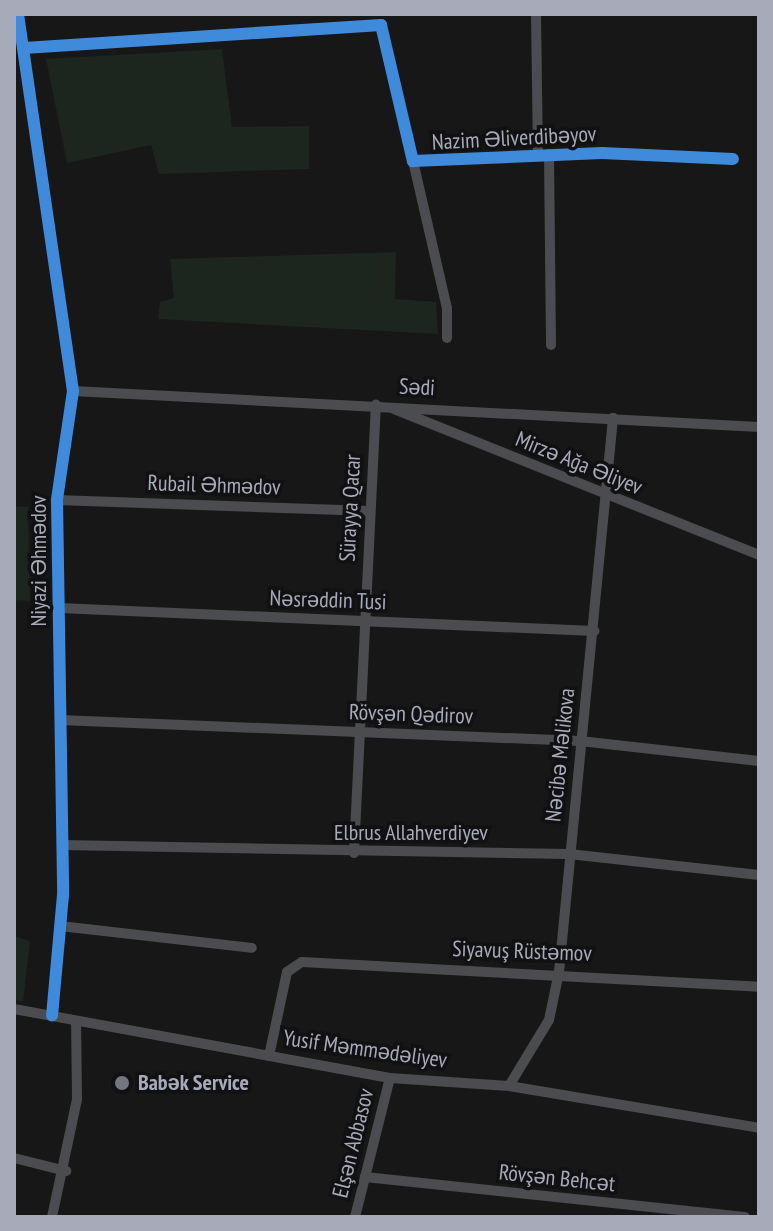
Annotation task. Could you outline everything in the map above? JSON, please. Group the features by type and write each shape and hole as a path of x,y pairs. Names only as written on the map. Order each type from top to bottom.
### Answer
{"street":[{"name":"Niyazi Əhmədov","path":"18,14 73,391 57,500 62,845 60,926 52,1016"},
{"path":"536,14 551,345"},
{"name":"Nazim Əliverdibəyov","path":"24,48 381,25 413,161 544,155 733,159"},
{"path":"413,161 447,308 447,338"},
{"name":"Sədi","path":"73,391 759,427"},
{"name":"Mirzə Ağa Əliyev","path":"380,405 759,555"},
{"name":"Sürayya Qacar","path":"354,853 370,511 380,405"},
{"name":"Nəcibə Məlikova","path":"509,1086 549,1020 559,972 580,741 610,497 613,418"},
{"name":"Rubail Əhmədov","path":"57,500 370,511"},
{"name":"Nəsrəddin Tusi","path":"59,608 595,631"},
{"name":"Rövşən Qədirov","path":"60,720 580,741 759,761"},
{"name":"Elbrus Allahverdiyev","path":"62,845 354,853 569,854 759,875"},
{"path":"60,926 252,948"},
{"name":"Siyavuş Rüstəmov","path":"269,1056 287,972 302,962 559,972 759,987"},
{"name":"Yusif Məmmədəliyev","path":"14,1009 390,1078 509,1086 759,1128"},
{"path":"52,1217 66,1171 77,1099 76,1021"},
{"name":"Elşən Abbasov","path":"355,1217 390,1078"},
{"path":"14,1158 66,1171"},
{"name":"Rövşən Behcət","path":"365,1177 745,1217"}],"shaded area":[{"path":"222,49 232,127 309,126 309,169 159,174 151,145 67,163 46,59"},
{"path":"396,252 395,299 436,302 438,334 158,319 160,302 174,298 170,259"},
{"path":"14,506 28,507 30,601 14,600"},
{"path":"14,936 30,941 23,1002 14,1000"}],"cycle path":[{"path":"18,14 73,391 57,500 63,895 52,1016"},
{"path":"24,48 381,25 413,161 602,153 733,159"}],"place":[{"name":"Babək Service","path":"122,1083"}]}
